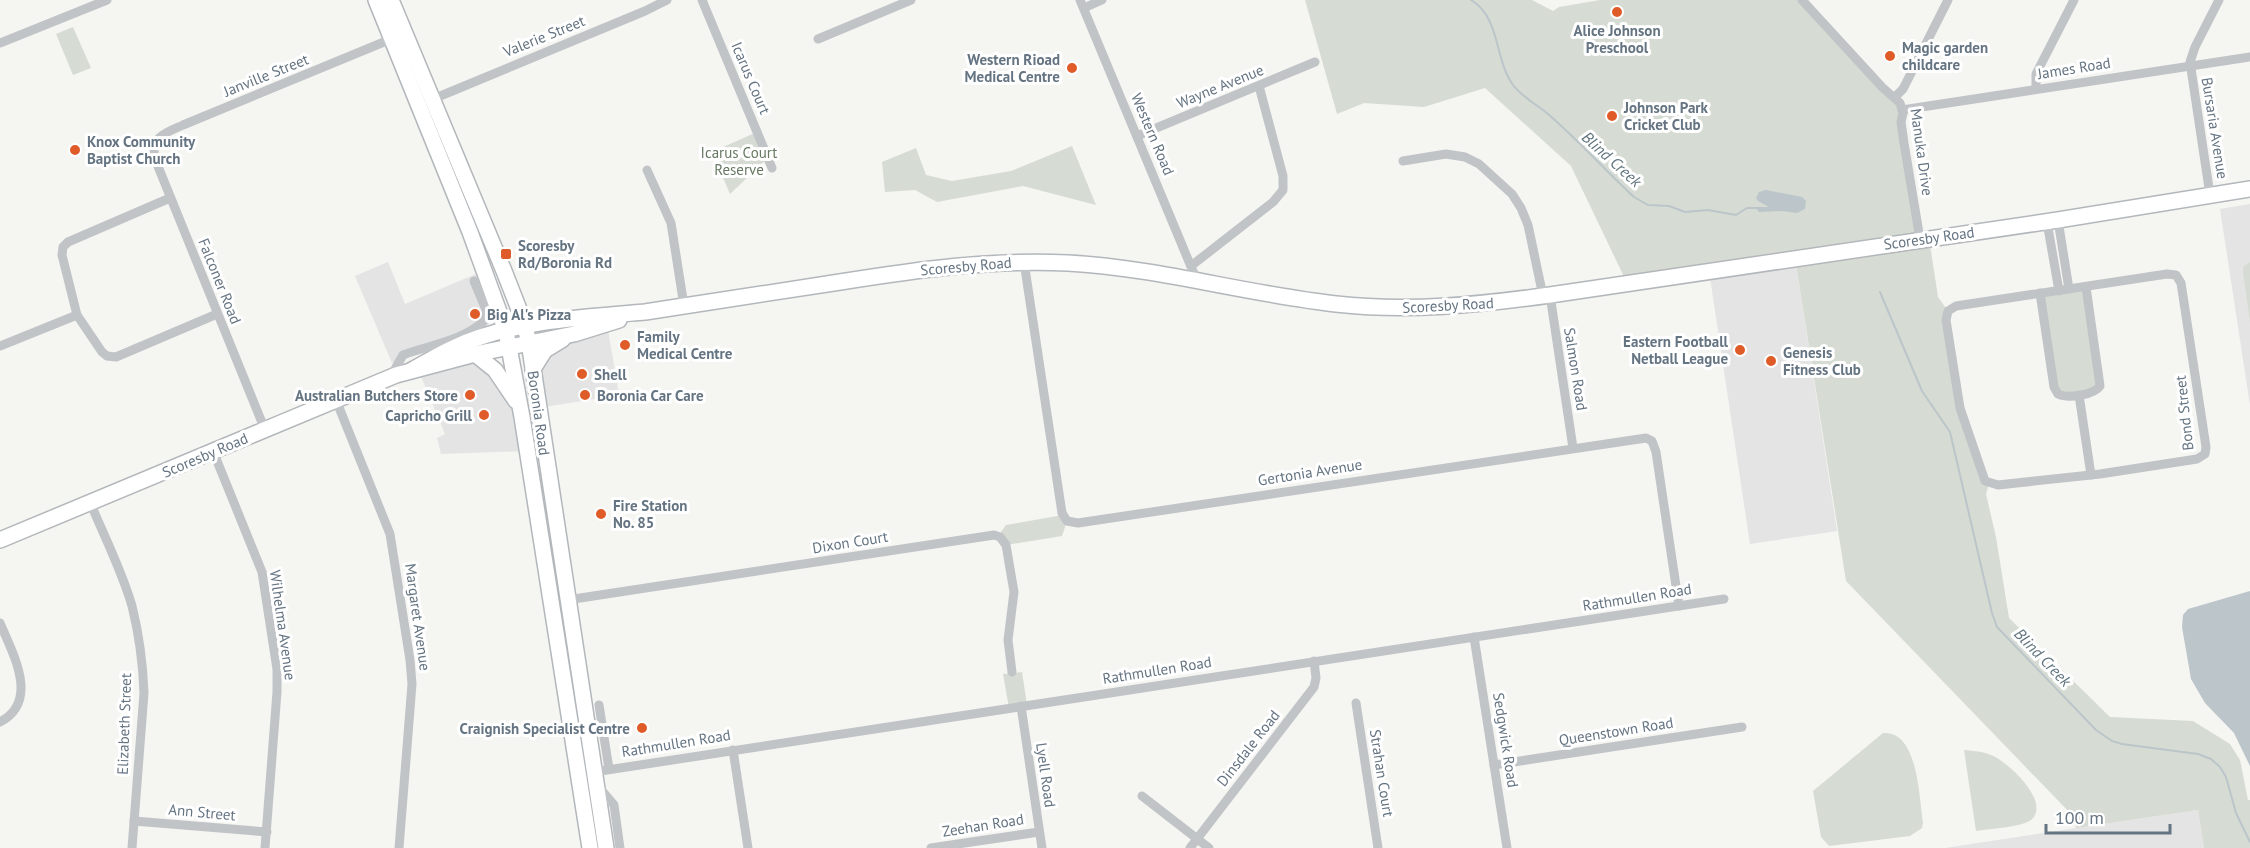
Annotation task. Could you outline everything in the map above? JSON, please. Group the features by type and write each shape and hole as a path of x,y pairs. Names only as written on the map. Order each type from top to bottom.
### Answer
{"main road":[{"name":"Boronia Road","path":"376,0 432,99 512,292 529,342 567,600 599,774 606,848"},
{"name":"Boronia Road","path":"392,0 398,36 506,331 521,408 590,848"},
{"name":"Scoresby Road","path":"410,371 456,346 524,327 645,312 950,266 1024,262 1112,267 1321,302 1377,307 1454,307 1547,296 1858,248 2053,221 2250,189"},
{"path":"512,292 537,315 561,321"},
{"name":"Scoresby Road","path":"0,540 390,378 475,354 574,334 645,312"},
{"path":"533,369 548,348 574,334"},
{"path":"475,354 495,370 521,408"},
{"path":"578,774 599,774"}],"street":[{"path":"0,43 107,0"},
{"name":"Valerie Street","path":"432,99 667,0"},
{"name":"Icarus Court","path":"702,0 772,168"},
{"path":"818,39 911,0"},
{"path":"1082,4 1102,0"},
{"name":"Manuka Drive","path":"1803,0 1882,87 1895,97 1902,110 1904,143 1920,240"},
{"path":"1895,97 1903,89 1948,0"},
{"path":"2036,89 2036,74 2074,0"},
{"name":"Bursaria Avenue","path":"2210,195 2190,66 2194,50 2218,0"},
{"name":"Western Road","path":"1082,4 1197,281"},
{"name":"Janville Street","path":"155,142 161,136 183,125 398,36"},
{"name":"James Road","path":"1902,110 2250,57"},
{"name":"Wayne Avenue","path":"1137,136 1315,62"},
{"path":"1191,266 1273,202 1283,190 1284,176 1259,86"},
{"name":"Falconer Road","path":"155,142 153,151 155,159 265,430"},
{"name":"Salmon Road","path":"1403,161 1446,154 1459,155 1479,165 1517,201 1525,216 1547,296 1573,448"},
{"path":"647,170 670,223 684,306"},
{"path":"170,198 68,242 63,247 62,255 77,315 102,352 106,356 116,357 217,314"},
{"path":"2053,221 2069,289"},
{"path":"2053,221 2059,291"},
{"name":"Gertonia Avenue","path":"1024,262 1062,513 1070,522 1078,523 1642,438 1652,441 1656,452 1679,606"},
{"name":"Bond Street","path":"2169,273 2174,274 2180,280 2206,450 2203,456 2197,459 2091,476 1989,484 1983,477 1960,408 1946,320 1948,311 1956,306 2086,287 2169,273"},
{"path":"390,378 403,355 467,333 485,320 488,312 474,281"},
{"path":"2040,293 2055,390 2062,396 2079,394 2097,390 2101,383 2086,287"},
{"path":"0,346 77,315"},
{"path":"2079,394 2091,476"},
{"name":"Margaret Avenue","path":"336,400 390,534 410,662 412,684 399,848"},
{"name":"Wilhelma Avenue","path":"213,451 259,563 276,660 278,692 265,848"},
{"name":"Elizabeth Street","path":"90,502 132,607 142,672 144,693 132,848"},
{"name":"Dixon Court","path":"567,600 994,535 1000,537 1007,546 1014,592 1008,640 1012,672"},
{"name":"Rathmullen Road","path":"599,774 733,750 1724,599"},
{"path":"0,623 20,672 21,696 14,713 0,722"},
{"name":"Sedgwick Road","path":"1474,637 1507,848"},
{"name":"Dinsdale Road","path":"1190,848 1314,687 1316,678 1314,661"},
{"name":"Strahan Court","path":"1356,703 1378,848"},
{"name":"Boronia Road","path":"599,705 599,774"},
{"name":"Lyell Road","path":"1020,706 1042,848"},
{"name":"Queenstown Road","path":"1494,765 1742,727"},
{"path":"733,750 748,848"},
{"path":"599,774 614,806 620,848"},
{"path":"1142,796 1209,848"},
{"name":"Ann Street","path":"134,821 267,832"},
{"name":"Zeehan Road","path":"931,848 1040,832"}],"shaded area":[{"path":"1766,190 1802,197 1806,201 1805,209 1797,213 1759,212 1755,207 1769,207 1756,198 1759,192"},
{"path":"2250,204 2250,405 2220,209"},
{"path":"1795,258 1837,531 1750,544 1709,271"},
{"path":"388,262 405,304 476,274 493,319 486,326 392,363 355,276"},
{"path":"607,324 619,395 538,408 539,358 545,350"},
{"path":"475,354 507,386 527,451 441,454 437,438 445,434 418,369"},
{"path":"2250,591 2250,766 2234,733 2205,703 2191,679 2182,627 2183,615 2188,609"},
{"path":"2198,810 2204,848 1945,848 2076,828"}],"green space":[{"path":"1305,0 1532,0 1553,11 1559,7 1600,0 1802,0 1898,100 1920,239 1929,238 1938,297 1948,311 1959,401 1989,484 1986,494 1996,537 2009,618 2110,717 2193,721 2230,744 2240,760 2248,800 2250,800 2250,848 2204,848 2198,810 2076,828 2073,816 1846,581 1795,258 1627,283 1571,166 1485,88 1424,107 1364,103 1337,114"},
{"path":"73,27 91,68 73,75 56,34"},
{"name":"Icarus Court Reserve","path":"757,132 768,158 730,194 712,152"},
{"path":"1072,146 1096,205 1023,186 937,202 915,190 885,192 882,162 916,148 926,175 952,181 1011,171"},
{"path":"2250,262 2250,322 2243,267"},
{"path":"2086,287 2099,388 2060,396 2040,293"},
{"path":"1063,515 1067,521 1062,536 1006,545 998,536 1006,525"},
{"path":"1022,672 1027,705 1009,708 1003,674"},
{"path":"1883,733 1895,735 1910,753 1918,782 1922,828 1910,836 1829,846 1821,837 1813,791"},
{"path":"1964,750 1991,755 2016,773 2032,793 2036,803 2036,812 2031,820 2013,826 1976,831"}],"waterway":[{"name":"Blind Creek","path":"1471,0 1488,17 1507,75 1513,85 1559,124 1634,197 1648,205 1669,206 1685,212 1708,210 1736,215 1747,208 1758,208"},
{"name":"Blind Creek","path":"1880,292 1922,391 1950,432 1997,627 2096,730 2112,741 2198,754 2211,759 2226,777 2236,813 2250,842"}],"place":[{"name":"Alice Johnson Preschool","path":"1617,12"},
{"name":"Magic garden childcare","path":"1890,56"},
{"name":"Western Rioad Medical Centre","path":"1072,68"},
{"name":"Johnson Park Cricket Club","path":"1612,116"},
{"name":"Knox Community Baptist Church","path":"75,150"},
{"name":"Scoresby Rd/Boronia Rd","path":"506,254"},
{"name":"Big Al's Pizza","path":"475,314"},
{"name":"Family Medical Centre","path":"625,345"},
{"name":"Eastern Football Netball League","path":"1740,350"},
{"name":"Genesis Fitness Club","path":"1771,361"},
{"name":"Shell","path":"582,374"},
{"name":"Australian Butchers Store","path":"470,395"},
{"name":"Boronia Car Care","path":"585,395"},
{"name":"Capricho Grill","path":"484,415"},
{"name":"Fire Station No. 85","path":"601,514"},
{"name":"Craignish Specialist Centre","path":"642,728"}]}
